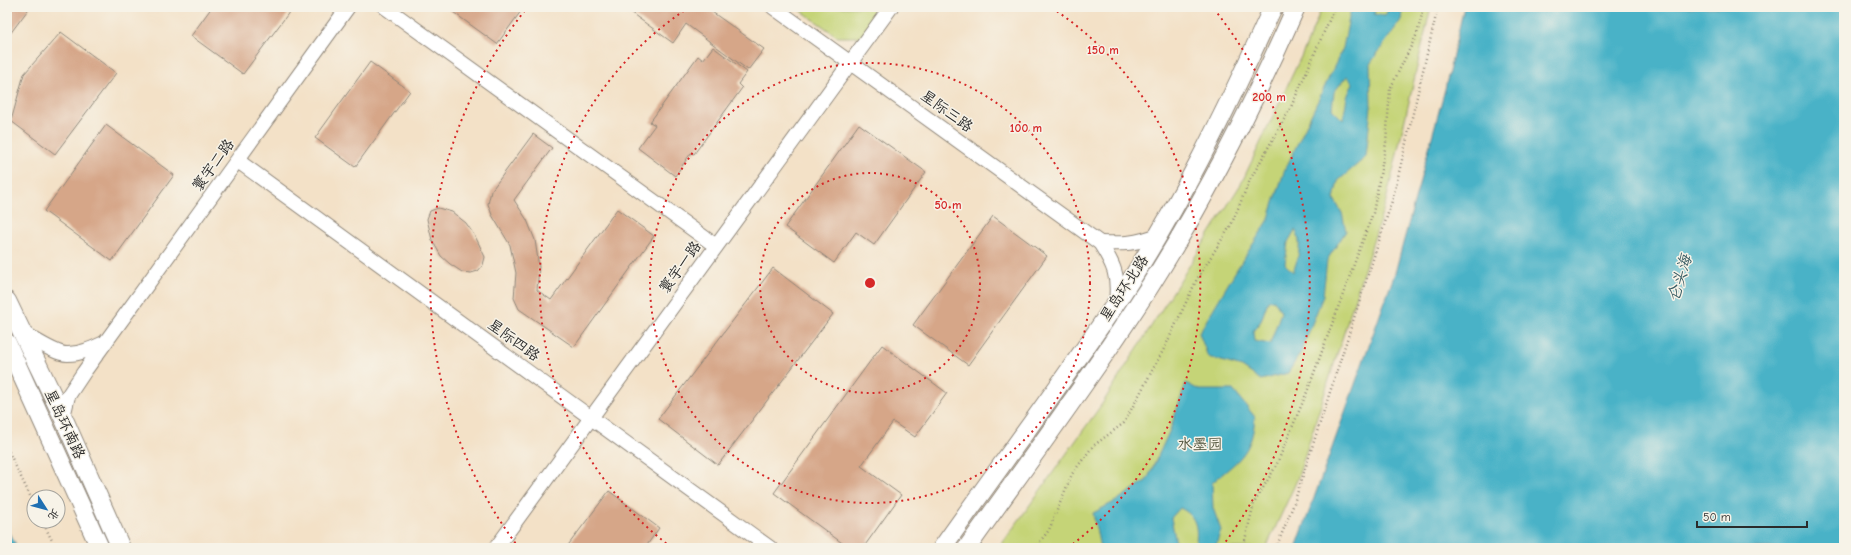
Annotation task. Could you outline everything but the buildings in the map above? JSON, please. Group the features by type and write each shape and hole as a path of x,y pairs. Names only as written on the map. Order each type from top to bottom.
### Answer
{"main road":[{"name":"星岛环北路","path":"942,548 1116,303 1158,235 1194,172 1244,71 1273,7"},
{"name":"星岛环北路","path":"967,548 1097,366 1150,285 1201,201 1272,64 1296,7"},
{"name":"星岛环南路","path":"7,301 63,417 121,548"},
{"name":"星岛环南路","path":"7,343 100,548"}],"street":[{"name":"寰宇二路","path":"63,417 68,396 105,342 238,161 348,7"},
{"path":"385,7 716,246"},
{"name":"星际三路","path":"773,7 1100,243 1110,258 1116,274 1118,286 1116,303"},
{"name":"寰宇一路","path":"496,548 891,7"},
{"name":"星际四路","path":"238,161 770,548"},
{"path":"1100,243 1125,244 1140,242 1158,235"},
{"path":"23,333 59,352 67,354 90,349 105,342"}],"path":[{"path":"1035,548 1049,530 1072,474 1093,446 1124,423 1166,345 1197,279 1231,225 1250,180 1291,107 1335,7"},
{"path":"1243,548 1254,503 1276,466 1304,399 1373,213 1386,143 1390,89 1417,34 1424,7"},
{"path":"1276,548 1294,506 1393,198 1438,7"},
{"path":"7,448 27,489"},
{"path":"46,529 56,548"}],"green space":[{"path":"796,7 883,7 862,37 838,37"},
{"name":"水墨园","path":"1322,7 1431,7 1386,201 1297,480 1266,548 999,548 1102,404 1241,184 1306,46"}],"water":[{"path":"1354,7 1376,7 1374,14 1385,16 1389,7 1403,7 1401,20 1370,64 1371,107 1366,157 1338,181 1334,199 1342,213 1346,231 1327,260 1323,296 1301,352 1288,373 1261,380 1242,367 1208,357 1199,333 1240,264 1268,221 1284,172 1343,48 1350,13","holes":["1347,76 1353,83 1347,97 1343,120 1332,109 1334,92","1295,230 1299,240 1299,251 1293,272 1285,264 1288,242","1274,300 1281,312 1270,344 1254,341 1253,331 1261,321 1268,301"]},
{"name":"仑头海","path":"1464,7 1844,7 1844,548 1296,548 1395,273 1445,89"},
{"path":"1186,383 1199,390 1233,390 1255,417 1251,440 1247,449 1236,462 1212,483 1213,508 1221,530 1215,548 1195,548 1195,525 1190,515 1180,508 1171,518 1177,548 1100,548 1093,513 1116,501 1147,480 1170,430"},
{"path":"7,530 18,548 7,548"}]}
